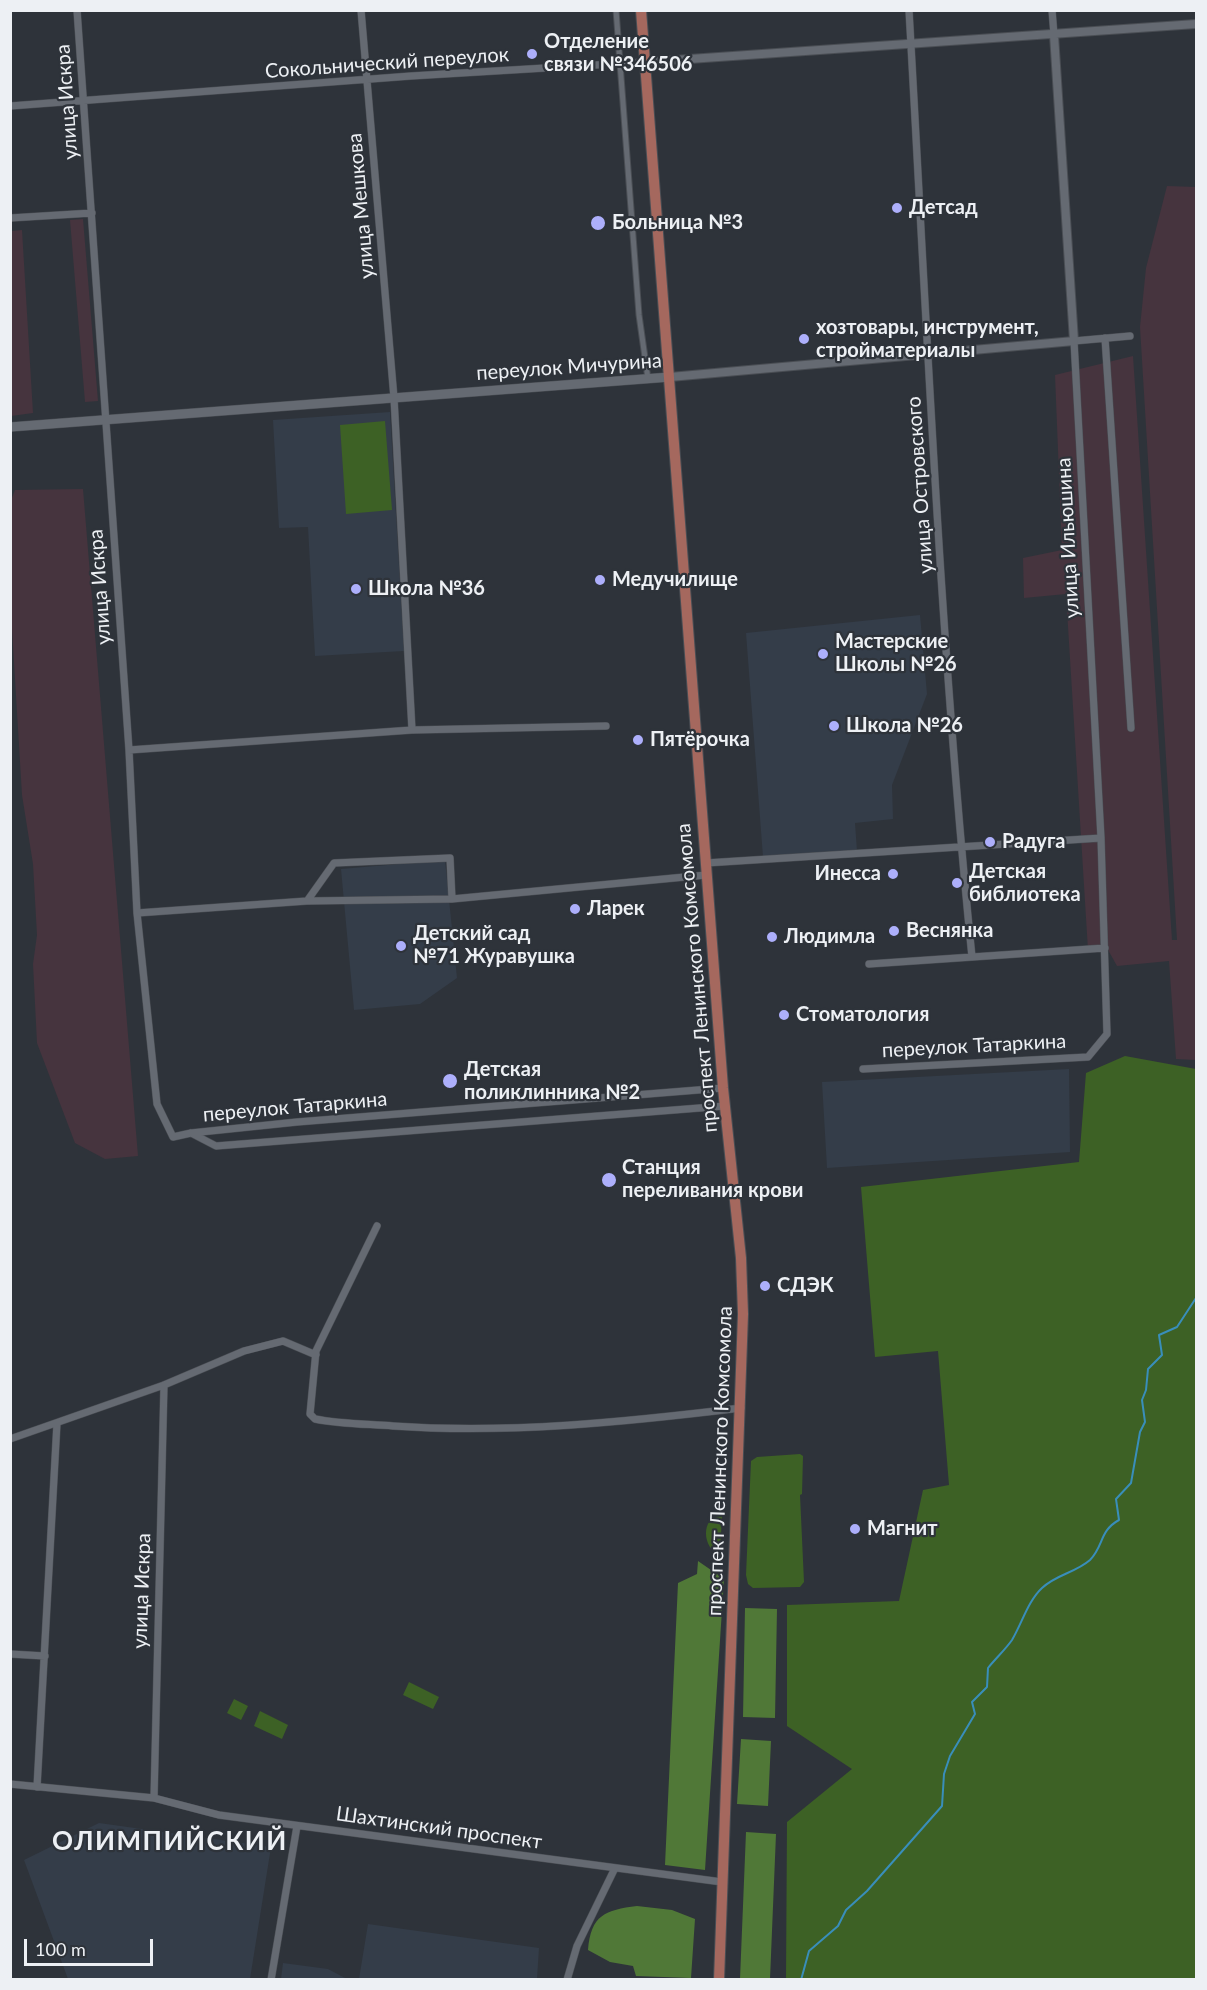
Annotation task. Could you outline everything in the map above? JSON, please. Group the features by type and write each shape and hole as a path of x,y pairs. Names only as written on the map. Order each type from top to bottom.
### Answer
{"main road":[{"name":"проспект Ленинского Комсомола","path":"641,10 723,1088 742,1270 744,1314 719,1980"},
{"name":"переулок Мичурина","path":"10,427 670,377"}],"street":[{"name":"улица Искра","path":"77,10 104,420 129,750 136,913 157,1104 173,1137 191,1133"},
{"name":"улица Мешкова","path":"361,10 394,398 412,730"},
{"path":"616,10 639,315 648,379"},
{"name":"улица Островского","path":"909,10 928,354 961,849 972,957"},
{"name":"улица Ильюшина","path":"1052,10 1074,341 1105,948 1107,1034 1088,1057"},
{"name":"Сокольнический переулок","path":"10,106 1197,24"},
{"path":"10,218 92,213"},
{"name":"переулок Мичурина","path":"670,377 1130,336"},
{"path":"1105,338 1131,728"},
{"path":"129,750 412,730 606,726"},
{"path":"136,913 307,901 453,899 706,869 1101,838"},
{"path":"307,901 333,863 450,858 453,899"},
{"path":"869,964 1105,948"},
{"name":"переулок Татаркина","path":"863,1069 1051,1057 1088,1057"},
{"name":"переулок Татаркина","path":"191,1133 723,1088"},
{"name":"переулок Татаркина","path":"191,1133 216,1146 725,1106"},
{"path":"377,1226 316,1355 310,1414 315,1419 430,1428 544,1428 621,1423 741,1408"},
{"path":"10,1439 164,1385 244,1351 284,1341 316,1355"},
{"name":"улица Искра","path":"154,1798 164,1385"},
{"path":"37,1787 57,1423"},
{"path":"10,1654 45,1656"},
{"name":"Шахтинский проспект","path":"10,1784 154,1798 219,1815 722,1882"},
{"path":"271,1980 297,1826"},
{"path":"567,1980 577,1946 615,1868"}],"shaded area":[{"path":"1167,186 1196,187 1196,1060 1176,1059 1169,961 1117,966 1107,948 1088,950 1066,594 1024,598 1023,558 1062,550 1055,375 1133,356 1172,940 1177,940 1140,327 1146,268"},
{"path":"83,219 98,401 85,402 70,220"},
{"path":"22,230 33,413 11,416 11,231"},
{"name":"Школа №36","path":"390,412 404,651 315,656 308,527 279,528 273,420"},
{"path":"83,489 138,1156 105,1159 75,1143 37,1043 33,964 37,935 33,864 22,795 10,596 10,503 15,490"},
{"name":"Школа №26","path":"920,615 927,694 892,785 893,819 855,823 857,851 763,857 746,633"},
{"name":"Детский сад №71 Журавушка","path":"445,860 457,978 420,1004 354,1010 341,869"},
{"path":"1069,1069 1070,1152 827,1168 822,1082"},
{"path":"99,1823 271,1847 250,1979 68,1979 24,1860"},
{"path":"368,1924 539,1948 537,1979 359,1979"},
{"path":"283,1963 328,1969 347,1979 281,1979"}],"green space":[{"path":"385,421 392,510 346,514 340,425"},
{"path":"1125,1056 1196,1069 1196,1979 786,1979 787,1822 852,1769 787,1726 787,1605 899,1601 923,1490 949,1485 938,1351 875,1357 861,1187 1079,1162 1086,1073"},
{"path":"800,1454 803,1456 802,1494 800,1495 804,1582 800,1587 753,1588 748,1584 746,1575 751,1461 757,1457"},
{"path":"722,1516 720,1554 710,1546 706,1533 710,1521"},
{"path":"698,1561 724,1579 705,1870 665,1865 678,1583 697,1574"},
{"path":"745,1608 777,1609 775,1718 743,1717"},
{"path":"409,1682 439,1697 433,1709 403,1695"},
{"path":"234,1699 248,1706 241,1720 227,1713"},
{"path":"260,1711 288,1725 282,1739 254,1726"},
{"path":"741,1739 771,1741 768,1806 737,1804"},
{"path":"746,1832 776,1834 770,1979 740,1979"},
{"path":"637,1906 672,1910 695,1919 691,1978 636,1976 633,1966 610,1962 588,1950 592,1929 602,1916 608,1912"}],"waterway":[{"path":"801,1980 809,1951 838,1926 846,1910 867,1891 942,1806 944,1774 950,1756 975,1714 972,1702 987,1687 988,1668 1012,1640 1037,1593 1048,1583 1090,1560 1108,1529 1119,1520 1116,1499 1131,1483 1140,1432 1145,1422 1142,1400 1146,1390 1148,1369 1162,1355 1159,1335 1177,1327 1196,1298"}],"place":[{"name":"Отделение связи №346506","path":"532,54"},
{"name":"Детсад","path":"897,208"},
{"name":"Больница №3","path":"598,223"},
{"name":"хозтовары, инструмент, стройматериалы","path":"804,339"},
{"name":"Медучилище","path":"600,580"},
{"name":"Школа №36","path":"356,589"},
{"name":"Мастерские Школы №26","path":"823,654"},
{"name":"Школа №26","path":"834,726"},
{"name":"Пятёрочка","path":"638,740"},
{"name":"Радуга","path":"990,842"},
{"name":"Инесса","path":"893,874"},
{"name":"Детская библиотека","path":"957,883"},
{"name":"Ларек","path":"575,909"},
{"name":"Веснянка","path":"894,931"},
{"name":"Людимла","path":"772,937"},
{"name":"Детский сад №71 Журавушка","path":"401,946"},
{"name":"Стоматология","path":"784,1015"},
{"name":"Детская поликлинника №2","path":"450,1081"},
{"name":"Станция переливания крови","path":"609,1180"},
{"name":"СДЭК","path":"765,1286"},
{"name":"Магнит","path":"855,1529"}],"district":[{"name":"ОЛИМПИЙСКИЙ","path":"170,1842"}]}
